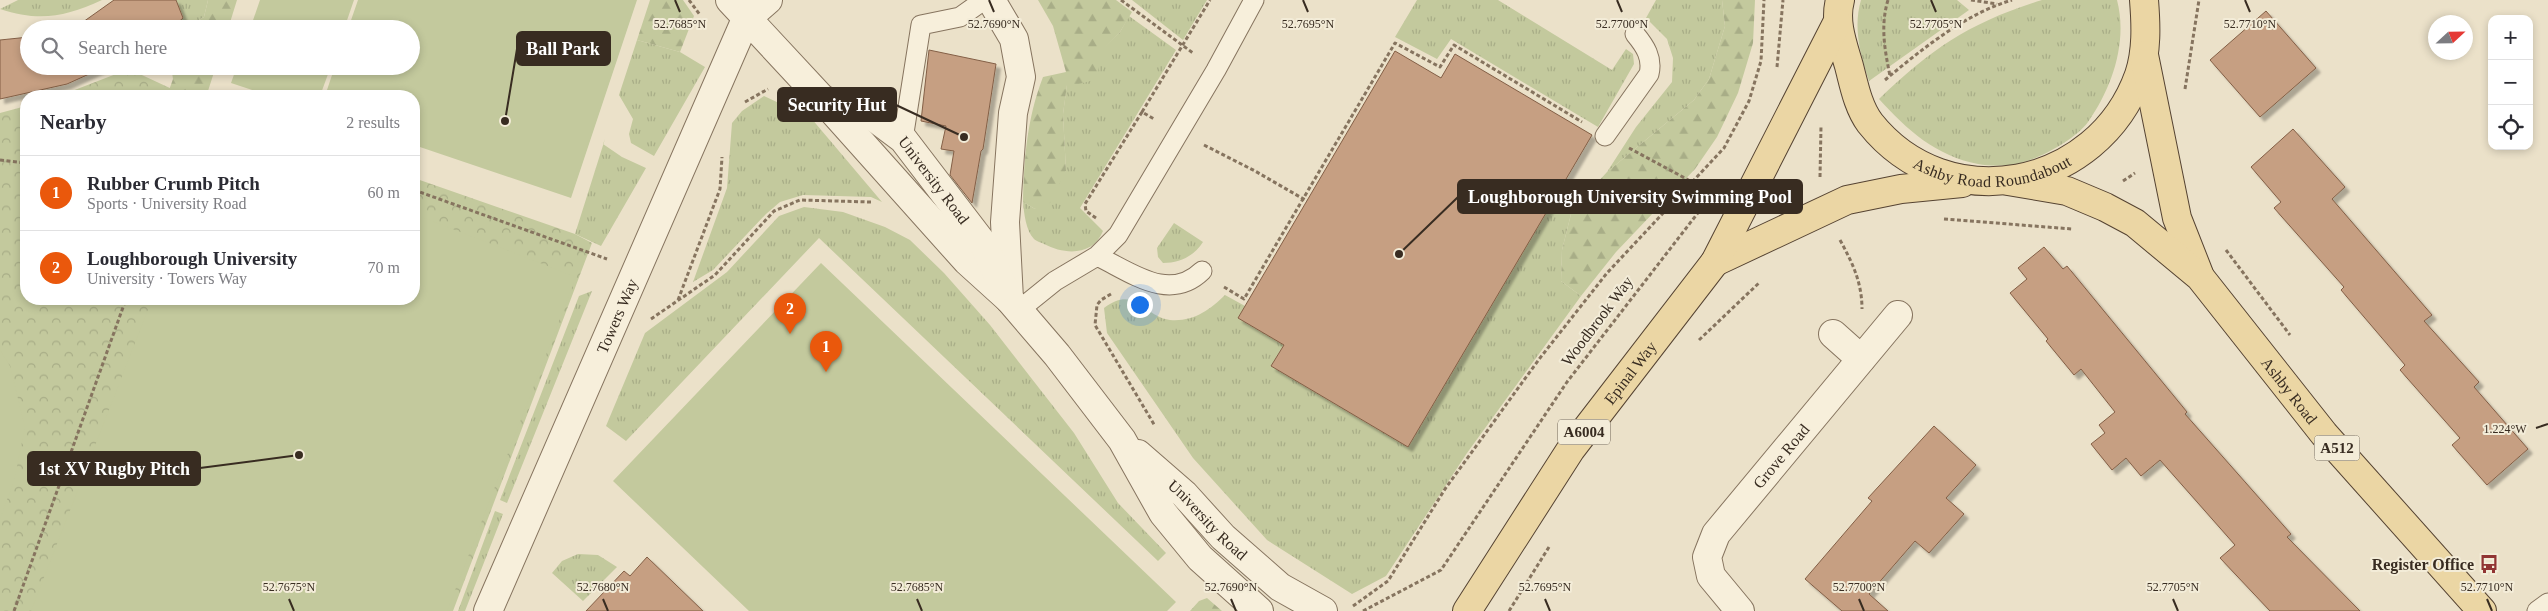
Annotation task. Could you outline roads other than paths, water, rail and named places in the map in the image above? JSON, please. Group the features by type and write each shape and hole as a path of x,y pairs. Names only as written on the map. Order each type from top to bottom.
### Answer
{"main road":[{"name":"Ashby Road Roundabout","path":"1838,7 1859,102 1870,122 1894,147 1916,162 1945,175 1976,181 2008,181 2040,174 2072,160 2101,137 2123,108 2139,75 2145,48 2144,0"},
{"path":"2145,48 2163,0"},
{"name":"Epinal Way","path":"1467,611 1571,449 1715,262 1791,115 1838,7"},
{"name":"Ashby Road","path":"2145,48 2177,218 2200,277"},
{"name":"Epinal Way","path":"1715,262 1847,200 1902,189 1976,181"},
{"name":"Ashby Road","path":"2008,181 2067,191 2105,207 2135,223 2200,277 2324,434 2482,611"}],"street":[{"path":"738,10 768,0"},
{"path":"991,0 1014,39 1021,77 1013,113 1005,222 1014,304"},
{"name":"University Road","path":"738,10 823,100 967,261 1014,304 1057,355 1122,440 1163,514 1200,558 1258,611"},
{"name":"Towers Way","path":"488,611 612,329 738,10"},
{"name":"University Road","path":"823,100 868,112 903,139 984,245 1014,304"},
{"name":"Grove Road","path":"1740,611 1711,576 1706,557 1716,534 1898,315"},
{"path":"1833,334 1861,359"},
{"name":"University Road","path":"1122,440 1184,494 1223,537 1280,587 1335,606"}],"lane":[{"path":"903,139 921,25 960,17 984,0"},
{"path":"1014,304 1096,256 1118,235 1216,70 1254,0"},
{"path":"1605,136 1649,74 1649,56 1635,34"},
{"path":"1096,256 1160,285 1172,287 1194,279 1202,271"},
{"path":"2536,611 2548,603"}],"place":[{"name":"Ball Park","path":"505,121"},
{"name":"Security Hut","path":"964,137"},
{"name":"Loughborough University Swimming Pool","path":"1399,254"},
{"name":"Loughborough University","path":"790,334"},
{"name":"Rubber Crumb Pitch","path":"826,372"},
{"name":"1st XV Rugby Pitch","path":"299,455"},
{"name":"Register Office","path":"2489,564"}]}
